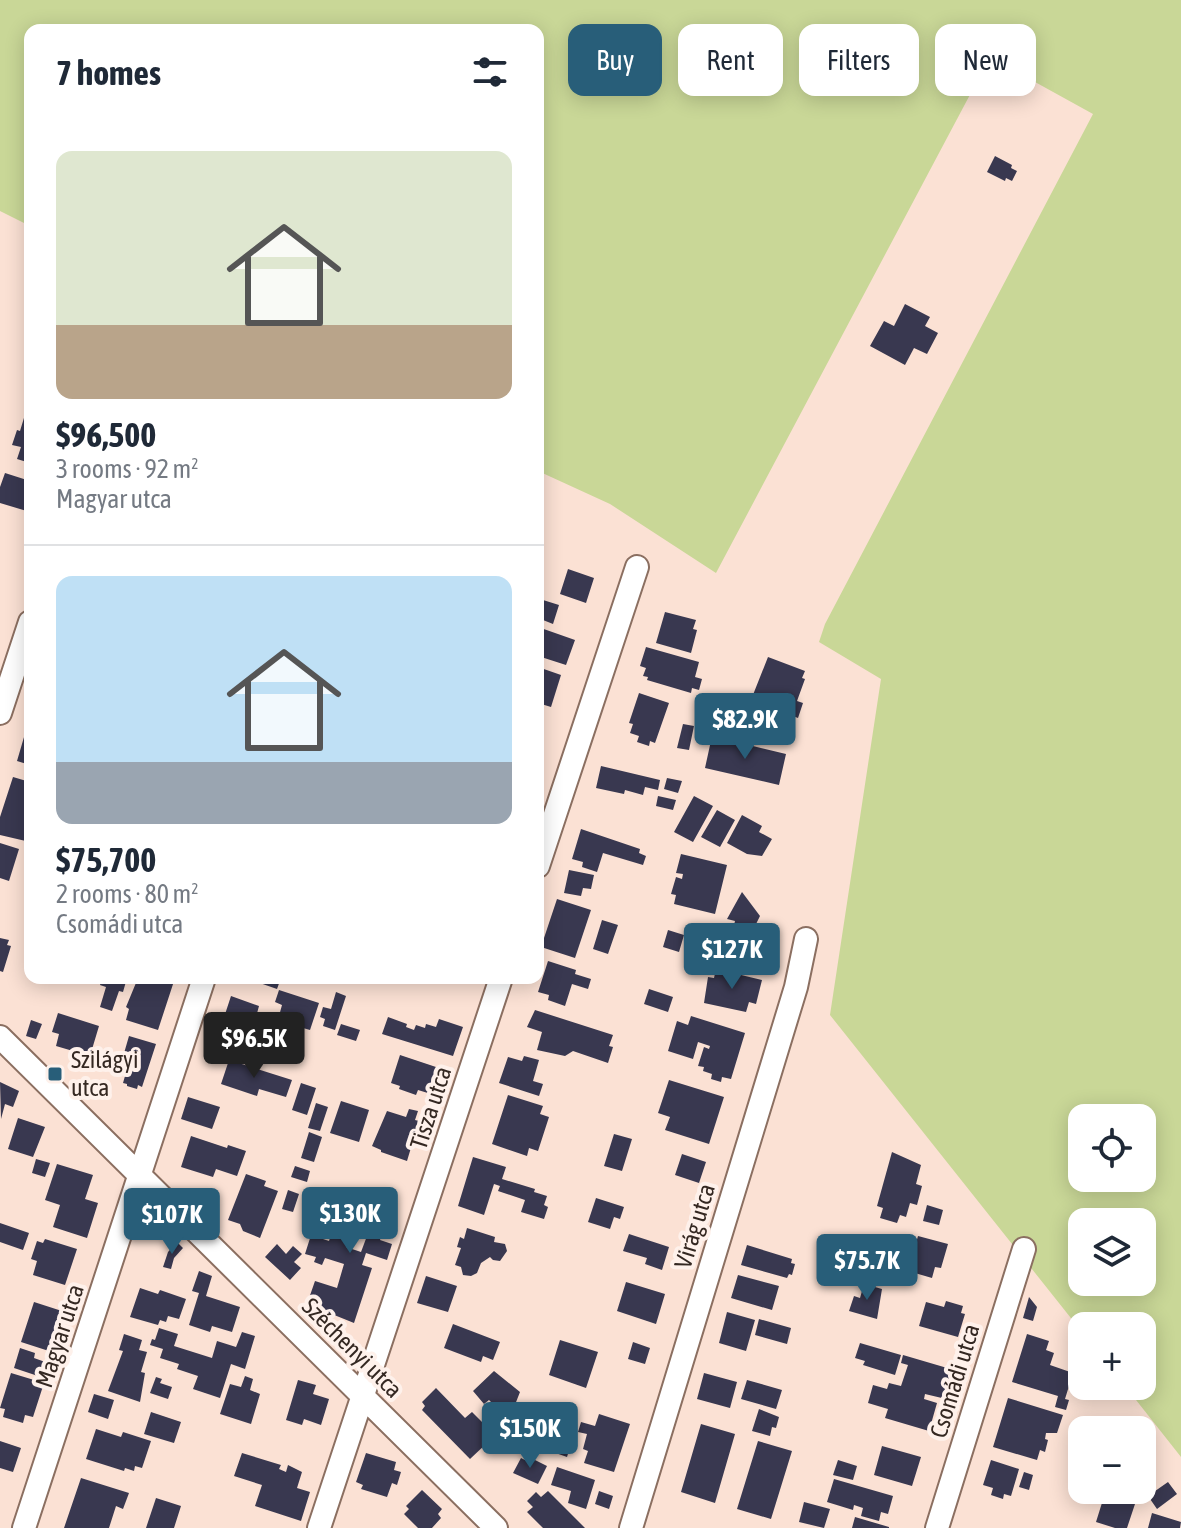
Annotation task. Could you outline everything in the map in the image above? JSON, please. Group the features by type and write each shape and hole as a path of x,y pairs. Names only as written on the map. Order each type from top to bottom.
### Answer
{"street":[{"path":"544,848 637,567"},
{"path":"0,713 24,640"},
{"name":"Virág utca","path":"631,1528 796,987 806,939"},
{"name":"Magyar utca","path":"24,1528 202,984"},
{"name":"Tisza utca","path":"319,1528 499,984"},
{"name":"Széchenyi utca","path":"0,1037 496,1528"},
{"name":"Csomádi utca","path":"937,1528 1024,1249"}],"green space":[{"path":"0,0 1181,0 1181,1457 1156,1425 1156,1416 1149,1416 1136,1400 1156,1400 1156,1312 1068,1314 830,1015 881,679 819,642 825,624 1093,114 1036,82 1036,24 935,24 935,96 969,96 716,573 610,504 544,474 544,24 24,24 24,223 0,211"}],"building":[{"path":"995,156 1017,171 1012,181 987,172"},
{"path":"905,304 930,317 925,326 938,333 927,354 914,348 905,365 870,346 884,321 894,326"},
{"path":"24,418 24,461 17,459 21,447 12,445 17,430 20,431"},
{"path":"5,473 24,479 24,510 0,503 0,487"},
{"path":"568,569 594,578 586,603 560,594"},
{"path":"544,600 559,605 553,624 544,620"},
{"path":"665,612 696,620 693,629 697,630 691,653 656,643"},
{"path":"544,629 575,640 566,665 544,658"},
{"path":"646,647 699,662 695,677 702,679 699,690 692,688 691,693 647,680 648,677 643,676 646,668 640,666"},
{"path":"768,657 805,671 797,701 803,703 798,718 785,713 782,723 747,710"},
{"path":"544,669 561,675 551,707 544,705"},
{"path":"639,693 669,703 655,743 650,741 649,746 637,742 639,736 630,733 633,724 629,723"},
{"path":"683,724 694,726 689,750 677,748"},
{"path":"712,736 786,754 779,785 705,768"},
{"path":"24,737 24,763 17,761"},
{"path":"601,766 660,780 658,790 645,787 643,795 596,788"},
{"path":"13,777 24,780 24,841 0,835 0,817"},
{"path":"667,778 682,781 678,793 664,789"},
{"path":"658,796 676,800 673,810 656,806"},
{"path":"694,796 713,806 693,842 674,832"},
{"path":"717,810 735,820 720,847 701,837"},
{"path":"742,815 762,826 759,832 772,839 762,856 747,854 727,843"},
{"path":"581,829 640,849 639,853 646,856 643,865 603,853 597,872 582,867 583,862 572,859"},
{"path":"0,843 19,849 9,881 0,878"},
{"path":"681,854 727,865 715,914 674,904 676,895 671,894 676,877 682,879 683,874 676,873"},
{"path":"569,870 594,875 591,889 583,888 581,896 564,893"},
{"path":"742,892 760,916 755,926 757,935 762,937 760,946 767,947 769,960 765,959 764,965 760,964 758,972 708,957 710,947 716,949 719,934 731,937 735,921 727,919"},
{"path":"557,899 591,910 575,958 544,948 544,938"},
{"path":"602,920 618,925 608,954 593,949"},
{"path":"668,930 684,935 679,952 663,947"},
{"path":"0,938 9,940 7,945 11,946 3,972 0,971"},
{"path":"548,961 576,970 575,974 591,979 588,989 572,984 565,1006 548,1000 549,995 538,992 541,984 544,984"},
{"path":"716,969 762,980 756,1004 749,1002 746,1012 704,1003 708,977 714,978"},
{"path":"125,984 123,992 119,991 112,1011 100,1007 106,987 100,985"},
{"path":"136,984 173,984 158,1030 126,1020 129,1009 126,1007"},
{"path":"262,984 279,984 277,989"},
{"path":"649,989 673,997 668,1012 644,1004"},
{"path":"279,990 319,1003 310,1030 296,1026 298,1021 279,1016 282,1005 275,1002"},
{"path":"336,992 346,996 335,1030 323,1026 325,1019 320,1017 323,1007 331,1009"},
{"path":"231,996 259,1006 256,1017 265,1020 256,1049 248,1046 244,1058 214,1048"},
{"path":"535,1010 613,1035 608,1063 573,1051 565,1056 537,1050 542,1032 527,1027"},
{"path":"58,1013 99,1026 90,1056 56,1046 59,1034 52,1032"},
{"path":"691,1016 745,1033 731,1079 722,1077 721,1082 711,1079 712,1074 698,1066 704,1047 709,1049 710,1046 698,1042 693,1059 668,1051 677,1021 688,1025"},
{"path":"388,1017 414,1030 416,1025 436,1027 439,1019 463,1027 453,1056 382,1034"},
{"path":"31,1020 42,1024 36,1039 26,1036"},
{"path":"341,1024 360,1030 356,1041 337,1035"},
{"path":"129,1036 156,1044 142,1087 138,1085 137,1089 123,1083 125,1076 118,1074"},
{"path":"400,1055 439,1068 431,1094 418,1090 416,1095 391,1083"},
{"path":"524,1056 539,1060 533,1081 543,1084 539,1096 499,1083 508,1057 522,1061"},
{"path":"229,1060 292,1080 286,1097 259,1089 257,1096 221,1084"},
{"path":"669,1080 724,1097 709,1144 665,1130 670,1117 658,1113"},
{"path":"0,1082 19,1091 13,1107 5,1104 1,1119"},
{"path":"301,1083 316,1088 307,1115 292,1110"},
{"path":"508,1095 543,1106 540,1114 549,1117 538,1151 529,1148 527,1156 492,1144"},
{"path":"188,1097 220,1107 212,1129 181,1119"},
{"path":"341,1101 369,1110 359,1142 330,1133"},
{"path":"316,1103 328,1107 320,1131 308,1128"},
{"path":"409,1109 418,1111 415,1120 419,1121 407,1161 372,1146 387,1111 406,1117"},
{"path":"18,1118 45,1127 33,1157 8,1149"},
{"path":"309,1132 322,1137 314,1162 301,1158"},
{"path":"614,1134 632,1139 622,1171 604,1166"},
{"path":"191,1136 246,1151 237,1176 216,1169 213,1177 181,1167"},
{"path":"892,1152 921,1165 916,1184 922,1186 917,1205 910,1203 906,1217 900,1215 897,1223 880,1218 883,1208 877,1206"},
{"path":"682,1154 706,1162 699,1183 675,1175"},
{"path":"473,1157 506,1167 502,1179 547,1196 544,1205 548,1207 544,1219 521,1212 525,1200 498,1191 500,1186 494,1184 484,1215 458,1206"},
{"path":"36,1159 50,1163 45,1177 32,1173"},
{"path":"57,1164 93,1175 85,1199 98,1203 87,1238 53,1227 60,1205 45,1200"},
{"path":"295,1166 310,1171 307,1182 291,1177"},
{"path":"246,1174 266,1181 264,1186 278,1191 260,1238 228,1220"},
{"path":"288,1190 299,1194 293,1212 282,1209"},
{"path":"369,1190 394,1198 380,1240 392,1244 387,1260 366,1253 362,1265 372,1268 354,1323 307,1304 315,1281 337,1288 344,1264 325,1258 322,1265 314,1262 316,1257 305,1254 311,1235 329,1241 334,1225 328,1223 334,1205 361,1214","holes":["351,1231 367,1236 361,1252 346,1247"]},
{"path":"596,1198 624,1207 620,1219 614,1217 610,1229 588,1222"},
{"path":"927,1205 943,1210 939,1225 923,1221"},
{"path":"0,1223 29,1233 23,1250 0,1242"},
{"path":"467,1228 495,1237 494,1242 505,1244 507,1251 500,1261 490,1257 481,1263 477,1273 471,1276 463,1275 461,1267 455,1265 461,1248 457,1247 460,1237 464,1239"},
{"path":"629,1234 669,1247 662,1270 645,1264 647,1258 623,1251"},
{"path":"918,1236 948,1244 941,1268 935,1267 932,1278 908,1271"},
{"path":"45,1239 77,1249 65,1285 33,1275 37,1261 31,1259 37,1241 43,1243"},
{"path":"177,1242 183,1248 174,1258 171,1269 163,1267 168,1252"},
{"path":"277,1244 286,1254 293,1246 302,1254 294,1262 301,1268 290,1280 265,1257"},
{"path":"747,1245 792,1259 791,1263 795,1264 792,1275 789,1274 787,1278 741,1265"},
{"path":"199,1271 212,1276 206,1296 240,1307 232,1332 212,1326 210,1332 189,1325 199,1293 192,1291"},
{"path":"738,1275 779,1286 772,1310 731,1298"},
{"path":"426,1276 457,1286 448,1312 417,1303"},
{"path":"626,1282 665,1294 656,1324 617,1311"},
{"path":"864,1284 882,1289 877,1319 849,1311 854,1296 860,1298"},
{"path":"140,1288 158,1294 160,1290 186,1299 179,1319 168,1316 166,1322 160,1320 158,1325 130,1317"},
{"path":"1029,1297 1037,1307 1033,1321 1023,1318"},
{"path":"946,1301 963,1306 961,1313 965,1314 958,1337 919,1326 926,1302 944,1307"},
{"path":"34,1302 65,1312 52,1352 21,1342"},
{"path":"727,1312 755,1320 746,1351 719,1343"},
{"path":"759,1319 791,1328 787,1344 755,1335"},
{"path":"453,1324 500,1342 493,1360 483,1356 481,1362 444,1348"},
{"path":"159,1328 178,1334 174,1346 212,1358 217,1341 236,1347 242,1332 255,1336 245,1369 231,1364 220,1398 193,1389 198,1376 177,1369 179,1364 160,1358 163,1349 150,1345"},
{"path":"124,1334 142,1340 139,1350 147,1352 141,1372 145,1373 140,1402 108,1391 123,1351 119,1350"},
{"path":"1027,1334 1049,1341 1046,1350 1054,1353 1050,1365 1068,1371 1065,1399 1069,1400 1066,1410 1055,1407 1058,1396 1012,1382"},
{"path":"560,1340 598,1352 586,1388 549,1375"},
{"path":"633,1342 650,1348 645,1364 628,1359"},
{"path":"860,1343 901,1355 895,1375 863,1365 865,1361 855,1358"},
{"path":"20,1348 35,1353 34,1358 48,1363 44,1378 14,1368"},
{"path":"903,1355 954,1370 946,1399 925,1394 924,1399 937,1403 929,1431 885,1418 888,1409 868,1403 873,1385 887,1389 889,1383 901,1386 908,1365 901,1363"},
{"path":"494,1371 520,1392 509,1420 489,1400 484,1404 473,1391"},
{"path":"11,1373 44,1383 33,1417 25,1415 23,1423 3,1417 5,1409 0,1408"},
{"path":"704,1373 737,1382 730,1408 697,1399"},
{"path":"245,1376 253,1379 250,1390 260,1394 251,1424 220,1414 230,1384 241,1387"},
{"path":"156,1377 162,1379 160,1383 172,1387 168,1399 150,1393"},
{"path":"298,1380 316,1385 313,1394 329,1399 321,1425 304,1419 302,1425 286,1420"},
{"path":"747,1380 782,1390 776,1409 741,1399"},
{"path":"436,1388 465,1418 472,1412 493,1433 470,1459 422,1410 425,1406 422,1402"},
{"path":"94,1394 114,1400 108,1419 88,1412"},
{"path":"1008,1398 1063,1415 1057,1433 1046,1433 1045,1452 1040,1450 1037,1460 993,1447"},
{"path":"759,1409 779,1417 770,1436 752,1431"},
{"path":"151,1412 181,1422 174,1443 144,1434"},
{"path":"599,1414 630,1424 614,1472 584,1463 588,1451 583,1449 587,1434 578,1432 581,1422 595,1426"},
{"path":"548,1416 554,1418 553,1422 566,1426 563,1435 544,1429"},
{"path":"701,1424 735,1434 715,1503 681,1492"},
{"path":"96,1429 121,1437 123,1432 151,1441 142,1468 135,1466 134,1471 125,1468 124,1471 86,1459"},
{"path":"549,1436 571,1444 567,1457 544,1452"},
{"path":"0,1441 21,1448 13,1472 0,1468"},
{"path":"758,1441 792,1451 771,1519 737,1509"},
{"path":"882,1446 921,1457 912,1486 874,1475"},
{"path":"242,1453 281,1465 279,1469 286,1472 288,1465 302,1472 297,1488 310,1492 301,1521 255,1506 262,1485 234,1476"},
{"path":"366,1453 396,1462 394,1470 401,1472 397,1485 392,1483 387,1497 361,1489 363,1485 356,1482"},
{"path":"529,1457 547,1466 538,1484 513,1473 521,1458 527,1461"},
{"path":"838,1460 857,1466 853,1480 833,1475"},
{"path":"991,1460 1019,1469 1011,1496 1004,1494 1003,1499 991,1495 993,1488 983,1485"},
{"path":"557,1467 595,1480 586,1509 568,1503 571,1491 551,1485"},
{"path":"1024,1472 1033,1475 1029,1490 1019,1487"},
{"path":"81,1478 129,1493 123,1509 116,1506 109,1528 64,1528"},
{"path":"834,1479 893,1496 888,1514 881,1512 879,1521 861,1516 863,1508 854,1505 853,1510 827,1502"},
{"path":"1168,1482 1177,1494 1157,1509 1154,1504 1156,1504 1156,1490"},
{"path":"422,1490 442,1509 438,1514 441,1518 432,1528 418,1528 404,1514 409,1509 406,1506"},
{"path":"548,1491 585,1528 543,1528 527,1512 533,1507 527,1501 536,1492 541,1497"},
{"path":"599,1491 613,1496 609,1509 595,1504"},
{"path":"156,1498 181,1506 174,1528 146,1528"},
{"path":"804,1502 830,1509 824,1528 799,1522"},
{"path":"1102,1504 1135,1504 1127,1528 1096,1522"},
{"path":"1152,1513 1181,1522 1180,1528 1148,1528"},
{"path":"855,1517 889,1527 889,1528 852,1528"}],"place":[{"name":"Szilágyi utca","path":"55,1074"}]}
